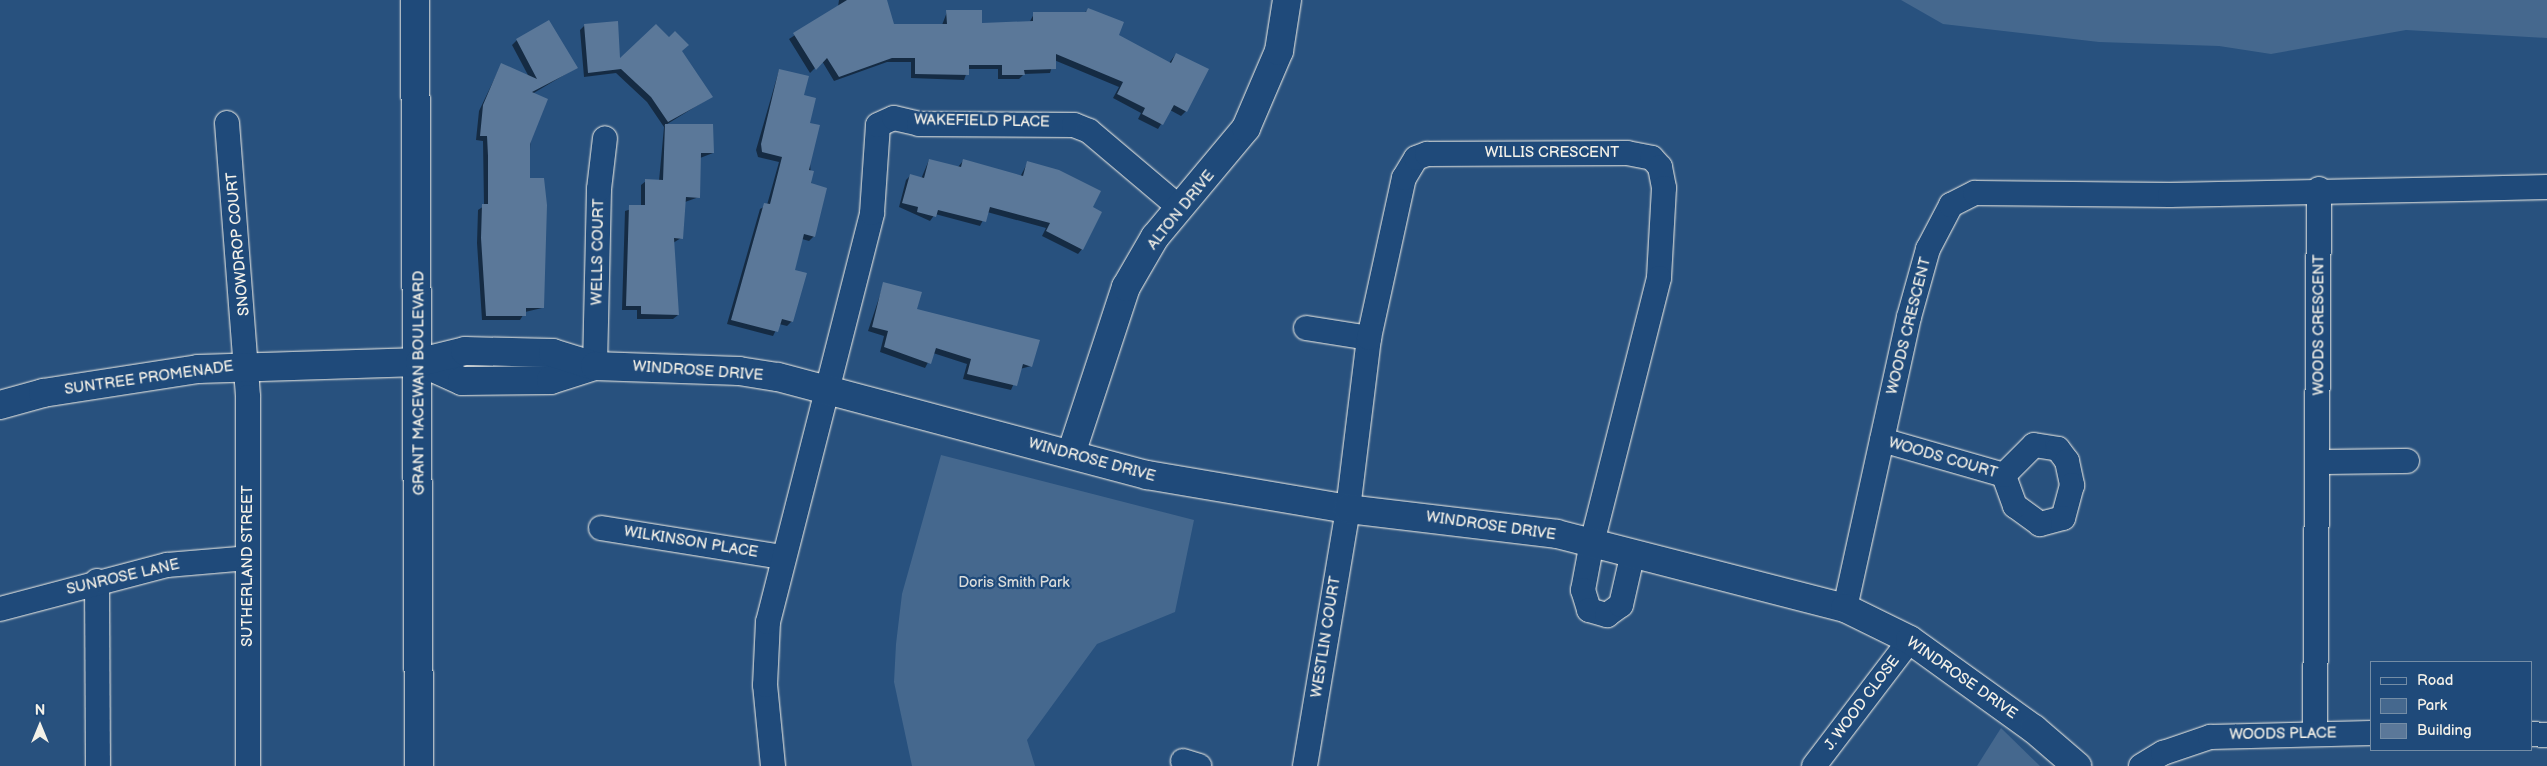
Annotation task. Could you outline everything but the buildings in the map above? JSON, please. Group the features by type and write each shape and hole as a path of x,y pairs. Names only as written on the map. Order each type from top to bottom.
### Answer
{"street":[{"name":"GRANT MACEWAN BOULEVARD","path":"415,0 420,362 419,766"},
{"name":"ALTON DRIVE","path":"1070,454 1126,287 1180,208 1231,149 1257,108 1279,51 1288,0"},
{"name":"WAKEFIELD PLACE","path":"828,388 872,213 878,125 884,120 1074,125 1089,131 1180,208"},
{"name":"SNOWDROP COURT","path":"227,123 247,365"},
{"name":"WELLS COURT","path":"595,366 599,189 605,138"},
{"name":"WILLIS CRESCENT","path":"1348,508 1369,338 1404,178 1416,158 1427,154 1608,153 1652,158 1660,167 1664,188 1659,278 1592,542"},
{"name":"WOODS CRESCENT","path":"1845,608 1882,440 1928,249 1951,205 1975,193 2170,195 2320,189 2547,187"},
{"name":"WOODS CRESCENT","path":"2315,733 2320,462 2320,189"},
{"path":"1306,328 1369,338"},
{"name":"SUNTREE PROMENADE","path":"1,400 150,375 247,365 420,362"},
{"name":"WINDROSE DRIVE","path":"420,362 462,381 551,380 595,366 738,371 828,388 1070,454 1204,487 1348,508 1526,529 1634,552 1845,608 1910,640 2034,729 2077,766"},
{"name":"SUTHERLAND STREET","path":"247,365 248,766"},
{"path":"773,766 765,686 768,622 782,557 828,388"},
{"name":"WOODS COURT","path":"1882,440 2004,475"},
{"path":"2320,462 2407,462"},
{"name":"WESTLIN COURT","path":"1305,766 1348,508"},
{"name":"WILKINSON PLACE","path":"601,528 684,538 782,557"},
{"path":"1592,542 1584,602 1598,615 1615,612 1621,605 1634,552"},
{"name":"SUNROSE LANE","path":"0,609 97,581 167,565 248,558"},
{"path":"97,581 98,766"},
{"name":"J. WOOD CLOSE","path":"1814,766 1910,640"},
{"name":"WOODS PLACE","path":"2141,766 2162,753 2210,737 2370,733"},
{"path":"2532,734 2547,735"}],"green space":[{"path":"1901,0 2547,0 2547,38 2406,30 2271,54 2219,46 2099,42 1943,24"},
{"name":"Doris Smith Park","path":"941,455 1194,520 1175,612 1097,644 1027,740 1035,766 912,766 894,682 896,644 902,594"},
{"path":"2001,728 2040,766 1977,766"}]}
